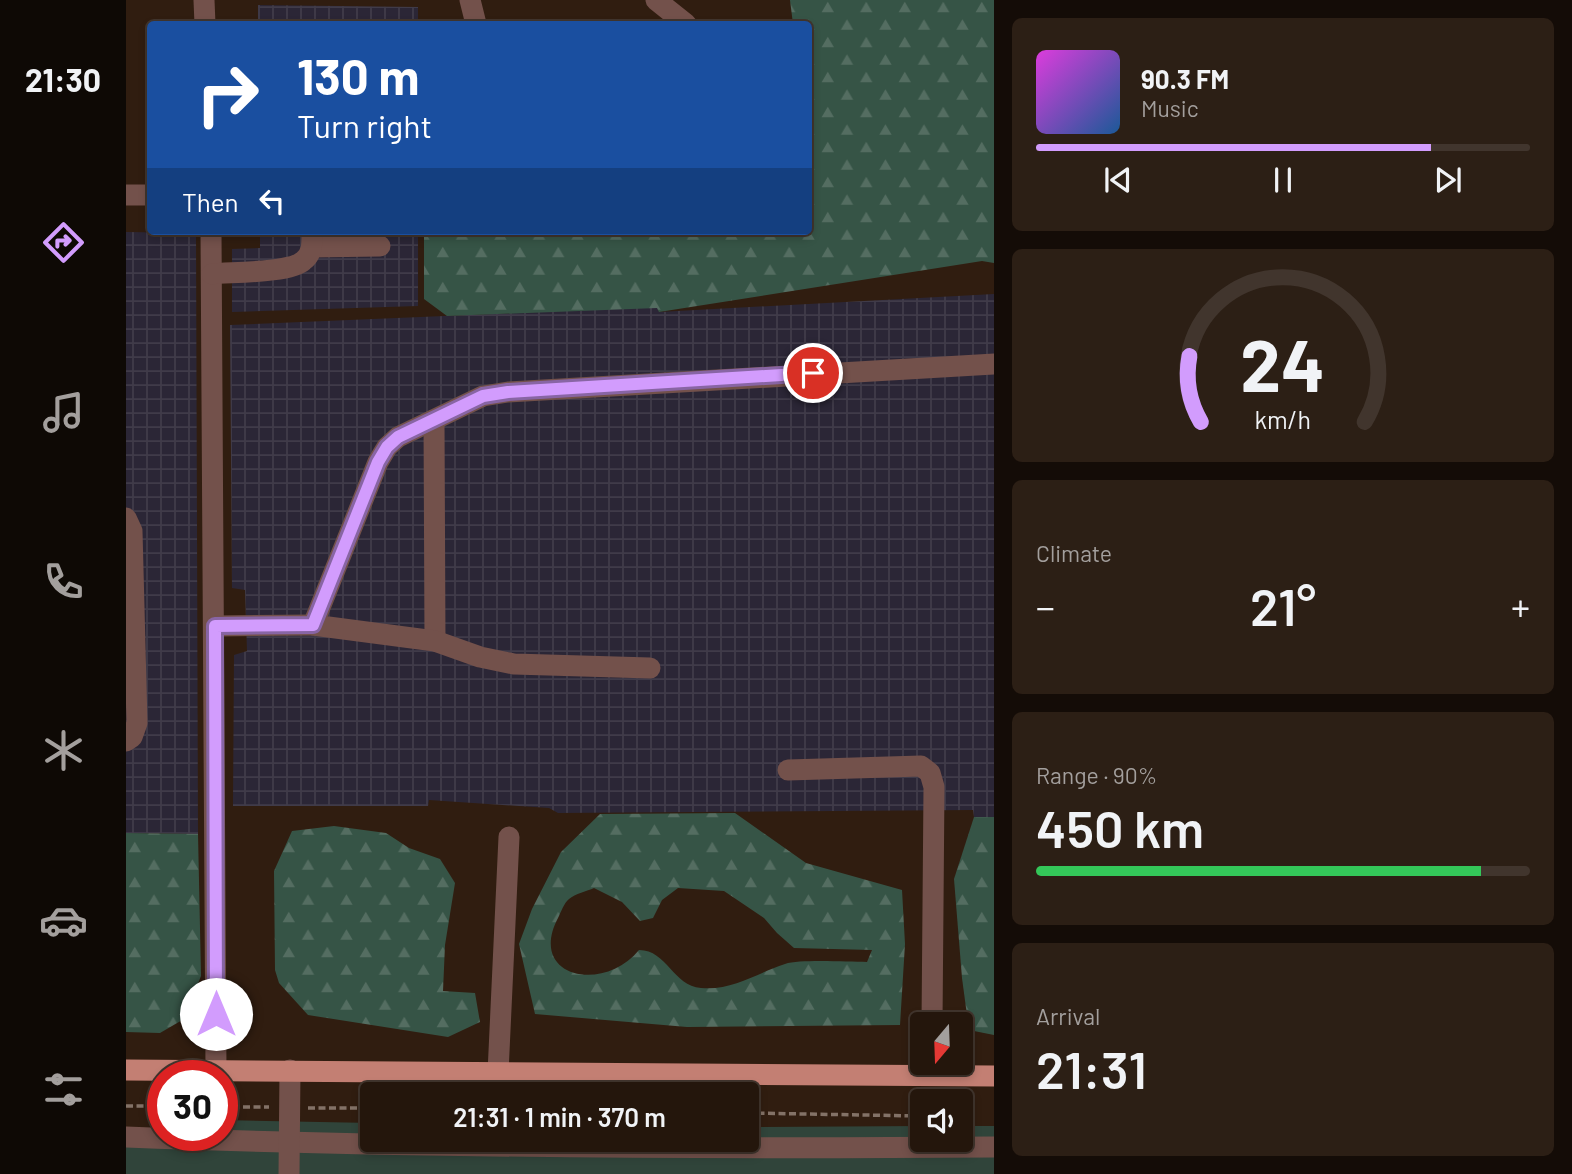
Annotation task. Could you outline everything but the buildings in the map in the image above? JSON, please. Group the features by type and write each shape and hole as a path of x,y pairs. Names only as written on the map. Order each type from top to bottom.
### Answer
{"main road":[{"path":"238,1070 498,1073 910,1069"},
{"path":"126,1070 147,1070"},
{"path":"973,1074 994,1076"}],"street":[{"path":"470,0 475,21"},
{"path":"656,0 682,21"},
{"path":"126,195 147,194"},
{"path":"211,235 216,1060"},
{"path":"212,274 293,267 305,261 312,239 380,246"},
{"path":"313,625 378,462 387,447 398,437 483,396 508,392 994,364"},
{"path":"434,420 435,641"},
{"path":"126,518 132,531 137,723 132,737 126,741"},
{"path":"215,626 313,625 435,641 481,657 514,664 650,668"},
{"path":"788,769 921,766 930,773 934,786 932,1012"},
{"path":"498,1073 509,837"},
{"path":"289,1174 290,1070"},
{"path":"126,1137 289,1143 687,1149 994,1147"}],"path":[{"path":"126,1106 147,1106"},
{"path":"759,1114 910,1116"}],"shaded area":[{"path":"258,5 418,7 418,21 258,21"},
{"path":"126,232 196,235 198,834 126,833"},
{"path":"260,235 418,235 418,306 232,312 232,249 260,248"},
{"path":"994,294 994,817 974,817 973,810 558,813 549,808 429,800 428,806 233,806 234,655 247,651 245,590 232,588 230,325 658,307 659,312"}],"green space":[{"path":"790,0 994,0 994,263 982,261 659,312 657,308 447,316 424,299 424,235 812,235 812,21 793,21"},
{"path":"735,813 806,863 902,890 905,944 900,1025 687,1027 535,1014 519,944 532,909 561,852 600,814","holes":["594,888 622,902 640,921 653,918 662,900 678,888 724,891 764,918 794,948 872,950 867,962 792,962 734,984 712,988 691,986 657,956 639,950 624,964 607,972 589,975 573,973 561,966 553,954 551,938 567,901"]},
{"path":"974,817 994,817 994,1035 973,1031 973,1012 967,1012 954,879"},
{"path":"334,826 386,833 409,848 440,859 455,883 445,945 443,991 475,993 480,1022 448,1037 308,1015 279,983 275,970 274,871 292,831"},
{"path":"126,833 198,834 201,976 184,1019 160,1033 126,1032"},
{"path":"238,1120 360,1123 360,1152 759,1152 759,1127 910,1126 910,1152 973,1152 973,1126 994,1126 994,1174 126,1174 126,1144 147,1142 147,1151 238,1151"}],"route":[{"path":"216,1014 215,626 313,625 378,462 387,447 398,437 483,396 508,392 813,373"}]}
